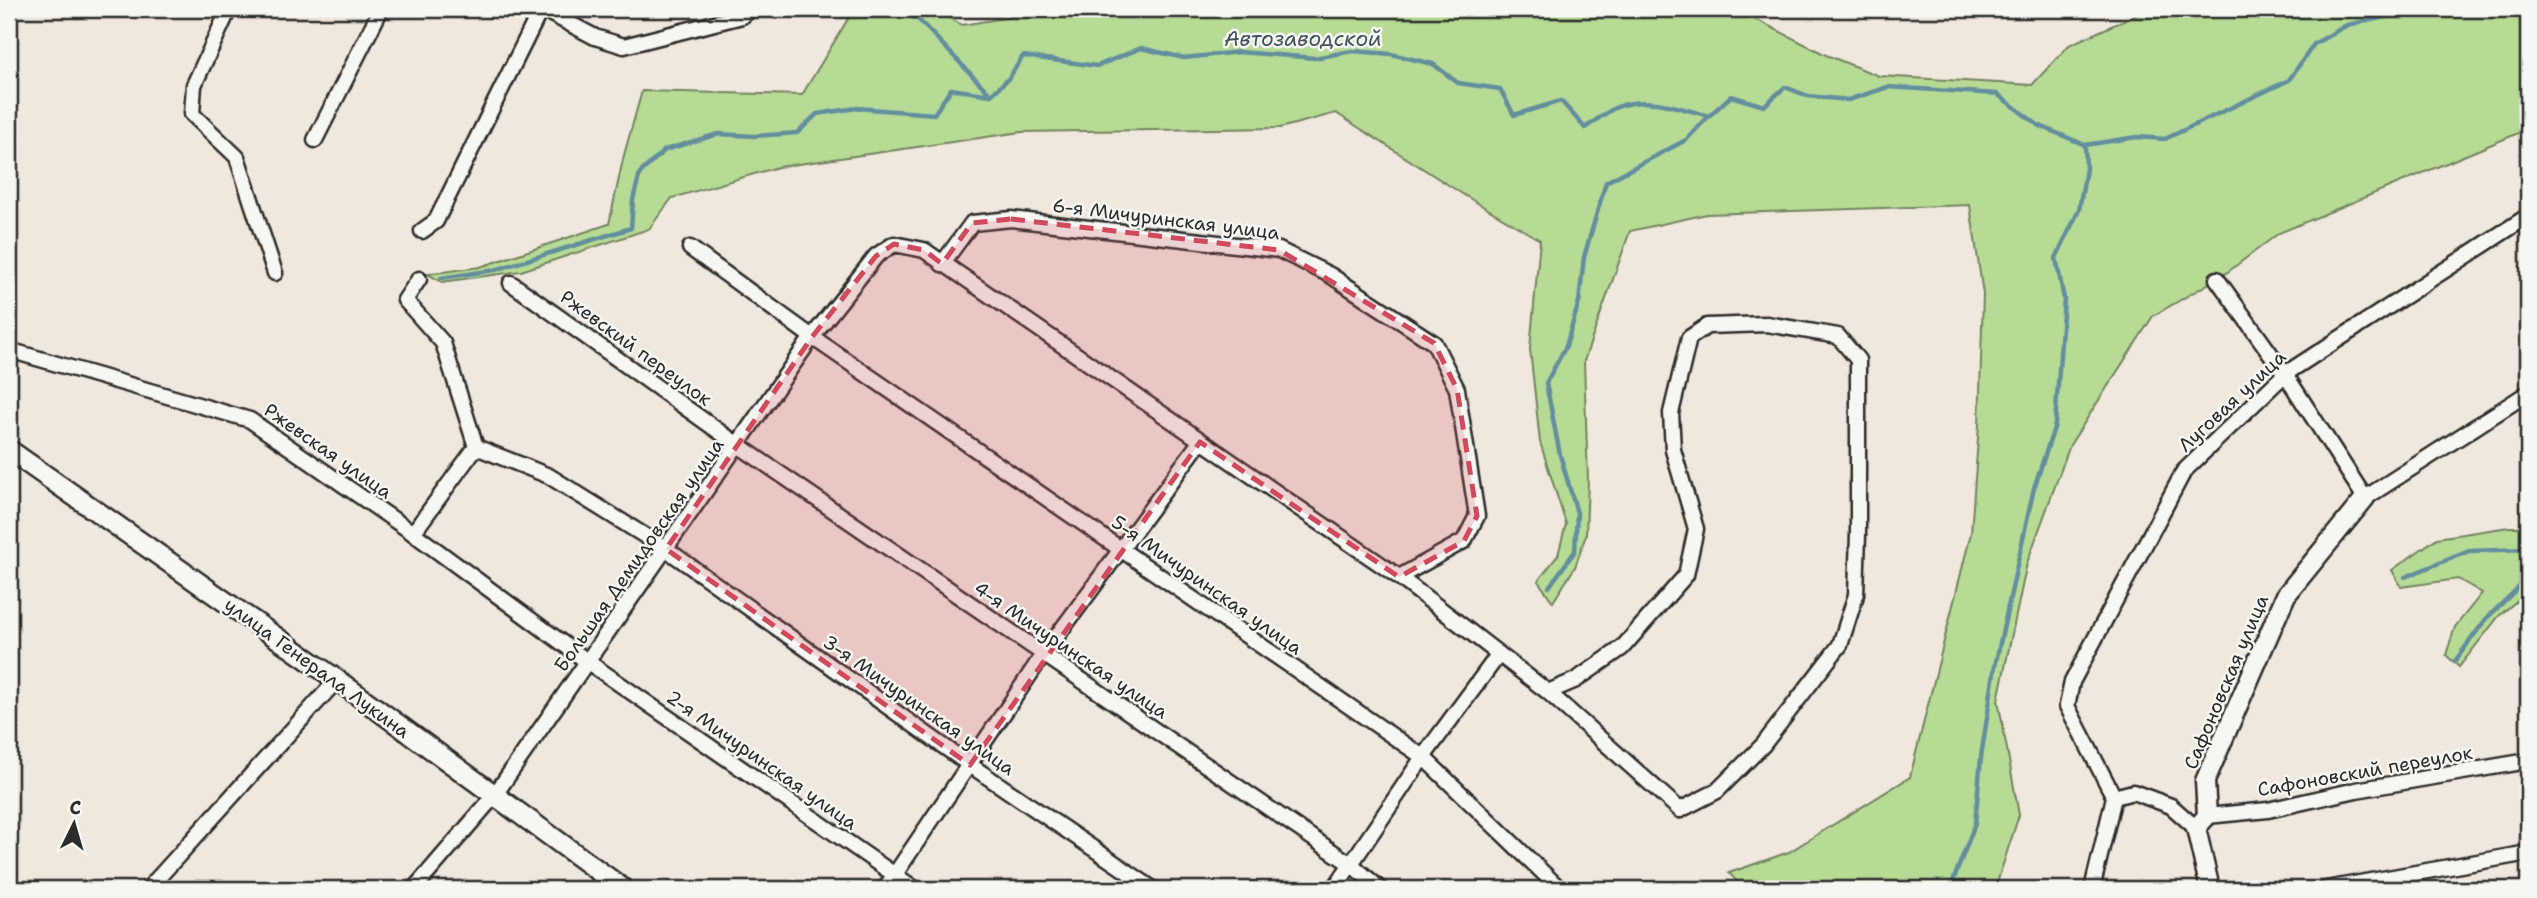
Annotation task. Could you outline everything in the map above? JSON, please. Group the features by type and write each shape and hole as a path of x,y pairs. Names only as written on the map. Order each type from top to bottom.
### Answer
{"main road":[{"name":"улица Генерала Лукина","path":"9,450 337,680 623,889"}],"street":[{"path":"229,9 194,85 192,114 237,157 275,273"},
{"path":"315,140 381,9"},
{"path":"422,231 436,221 541,9 595,37 624,46 742,16 751,9"},
{"name":"Луговая улица","path":"2114,797 2067,706 2072,682 2183,471 2285,374 2528,216"},
{"name":"6-я Мичуринская улица","path":"942,264 972,223 1011,219 1279,250 1330,275 1434,343 1457,389 1478,516 1464,541 1399,577"},
{"name":"Большая Демидовская улица","path":"414,889 494,796 812,337 876,256 894,244 924,250 942,264"},
{"name":"5-я Мичуринская улица","path":"690,248 812,337 1423,757 1560,889"},
{"path":"942,264 1399,577 1548,692 1680,810 1717,791 1763,745 1840,645 1856,595 1858,360 1838,336 1767,324 1707,326 1689,338 1671,413 1673,450 1696,529 1686,575 1622,648 1576,680 1548,692"},
{"path":"413,533 476,447 443,343 405,300 419,279"},
{"path":"2217,279 2285,374 2365,498"},
{"name":"Ржевский переулок","path":"511,283 738,445"},
{"name":"Ржевская улица","path":"9,350 250,420 413,533 588,662"},
{"name":"Сафоновская улица","path":"2210,889 2202,822 2205,781 2286,595 2365,498 2528,393"},
{"path":"885,889 1044,655 1200,442"},
{"name":"4-я Мичуринская улица","path":"738,445 1352,865 1380,889"},
{"name":"3-я Мичуринская улица","path":"476,447 549,476 666,549 971,765 1153,889"},
{"path":"1334,889 1423,757 1499,654"},
{"name":"2-я Мичуринская улица","path":"588,662 915,889"},
{"path":"148,889 337,680"},
{"name":"Сафоновский переулок","path":"2202,822 2356,790 2528,761"},
{"path":"2092,889 2114,797 2133,792 2171,806 2202,822"},
{"path":"2326,889 2528,853"}],"highlighted area":[{"path":"1011,219 1279,250 1434,343 1457,389 1477,516 1464,541 1399,577 1200,442 970,765 666,549 812,337 876,256 894,244 924,250 942,264 972,223"}],"green space":[{"path":"854,9 933,9 962,25 1060,9 1722,9 1761,22 1826,55 1879,76 2032,85 2069,45 2149,9 2528,9 2528,129 2279,233 2225,274 2153,316 2070,445 2027,563 1998,700 2019,815 1995,889 1744,889 1729,873 1789,852 1910,777 1971,533 1979,425 1983,294 1970,205 1707,214 1630,231 1584,361 1588,480 1586,535 1575,567 1553,602 1538,581 1558,555 1566,524 1540,442 1530,349 1540,240 1336,113 1280,128 1021,132 778,167 672,198 649,229 521,271 442,282 428,274 480,267 609,224 642,91 802,95"},
{"path":"2509,527 2528,527 2528,591 2499,616 2459,667 2446,655 2455,627 2482,593 2458,579 2401,587 2392,570 2437,538"}],"waterway":[{"path":"895,9 919,20 990,94"},
{"name":"Автозаводской","path":"441,278 495,270 631,228 633,200 640,173 665,150 718,134 754,136 797,133 817,114 857,108 934,114 951,89 991,95 1009,78 1023,56 1097,66 1141,48 1184,58 1239,52 1315,58 1352,51 1391,54 1433,64 1458,83 1500,89 1514,115 1561,101 1585,128 1613,109 1628,104 1651,102 1709,116 1731,96 1764,106 1785,87 1808,96 1848,100 1888,87 1997,94 2038,125 2085,145 2137,137 2165,139 2289,80 2314,44 2347,25 2400,14 2408,9"},
{"path":"1549,587 1575,551 1577,513 1560,455 1546,383 1566,346 1579,302 1584,257 1606,182 1686,140 1709,116"},
{"path":"1950,889 1975,824 1981,757 1995,666 2034,488 2055,425 2064,299 2056,258 2079,210 2086,169 2085,145"},
{"path":"2405,577 2469,551 2528,549"},
{"path":"2455,661 2486,619 2528,578"}]}
